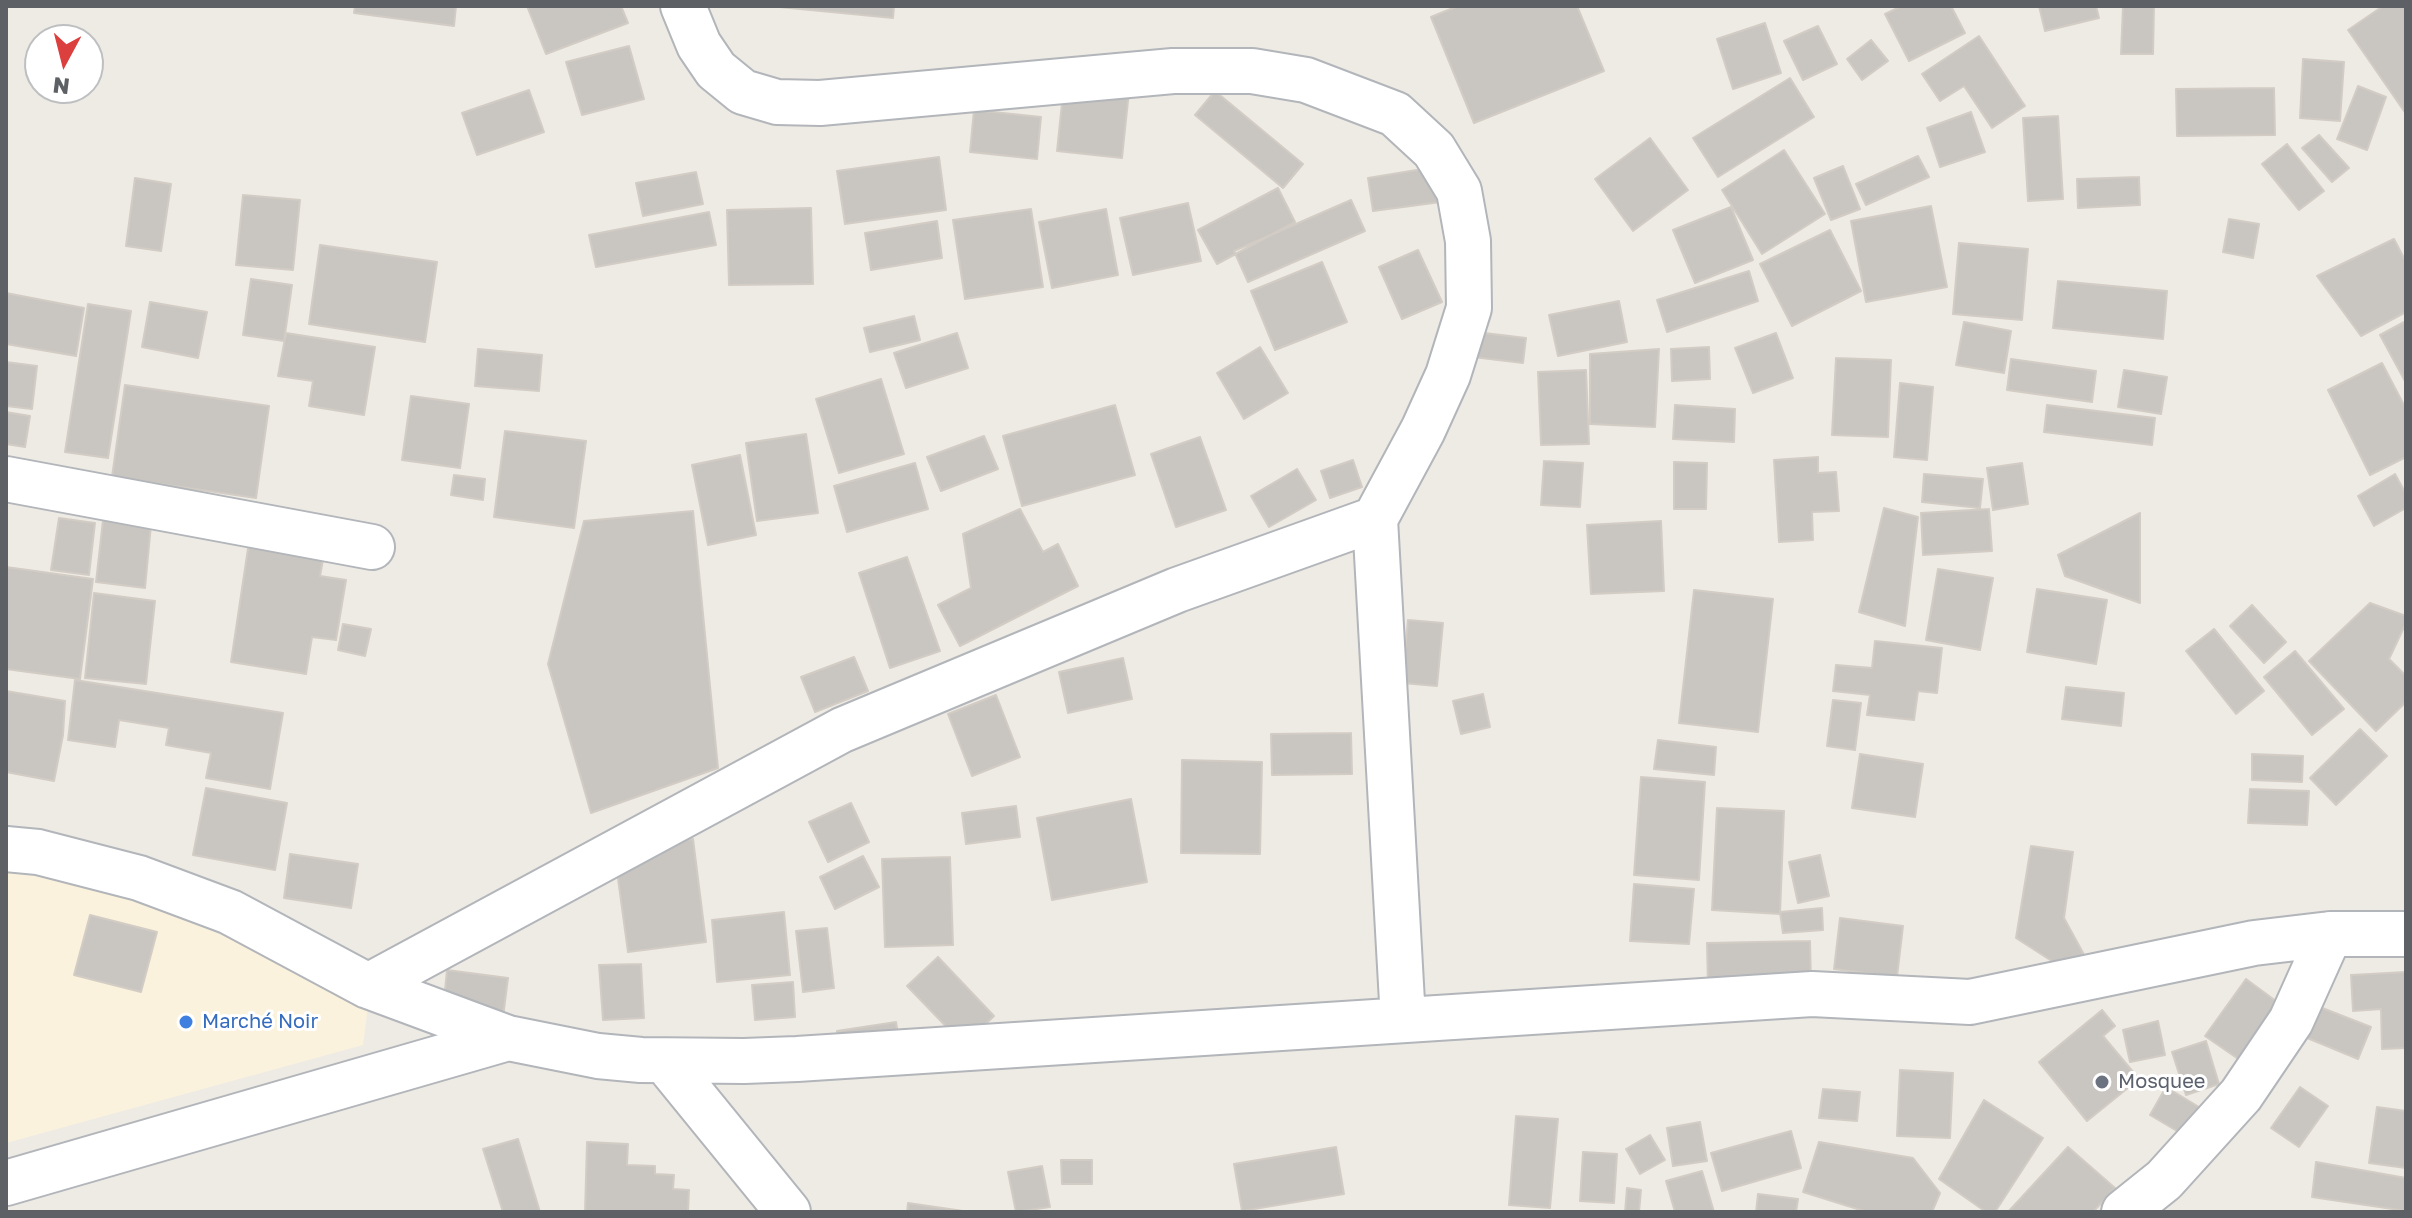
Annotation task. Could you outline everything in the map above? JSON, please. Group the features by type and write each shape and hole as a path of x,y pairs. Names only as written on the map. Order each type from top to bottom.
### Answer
{"street":[{"path":"683,6 699,45 716,70 743,92 777,102 820,103 1173,71 1252,71 1306,80 1395,114 1434,150 1459,191 1468,241 1469,308 1448,375 1423,430 1375,519 1403,1020"},
{"path":"6,479 372,547"},
{"path":"368,986 842,730 1177,590 1375,519"},
{"path":"6,849 38,852 139,878 230,912 368,986 508,1038 598,1056 665,1061 797,1059 1812,994 1970,1002 2254,943 2330,934 2406,934"},
{"path":"2124,1212 2164,1180 2241,1095 2291,1021 2330,934"},
{"path":"6,1183 508,1038"},
{"path":"665,1061 788,1212"}],"shaded area":[{"name":"Marché Noir","path":"6,871 115,889 369,999 363,1045 6,1143"}],"building":[{"path":"355,6 456,6 454,26 354,13"},
{"path":"527,6 621,6 628,23 546,54"},
{"path":"769,6 894,6 893,18"},
{"path":"1458,6 1577,6 1604,71 1474,123 1431,17"},
{"path":"1902,6 1951,6 1965,33 1909,61 1885,14"},
{"path":"2039,6 2096,6 2099,18 2045,31"},
{"path":"2123,6 2154,6 2153,54 2121,54"},
{"path":"2383,6 2406,6 2406,114 2348,30"},
{"path":"1765,23 1781,73 1733,89 1717,39"},
{"path":"1818,26 1837,64 1803,80 1784,41"},
{"path":"1979,36 2025,106 1992,128 1964,86 1940,101 1922,74"},
{"path":"1871,40 1888,61 1862,80 1847,59"},
{"path":"629,46 644,99 582,115 566,62"},
{"path":"2303,59 2344,62 2340,121 2300,118"},
{"path":"1065,74 1130,82 1122,158 1057,151"},
{"path":"1790,78 1814,117 1718,177 1693,138"},
{"path":"2358,86 2386,97 2367,150 2337,139"},
{"path":"2274,88 2275,135 2177,136 2176,89"},
{"path":"529,90 544,132 477,155 462,113"},
{"path":"1215,91 1303,164 1283,188 1195,115"},
{"path":"974,110 1041,117 1037,159 970,152"},
{"path":"1971,112 1985,152 1940,167 1927,128"},
{"path":"2058,116 2063,199 2028,201 2023,118"},
{"path":"2319,135 2349,168 2332,182 2302,148"},
{"path":"1650,138 1688,190 1633,231 1595,179"},
{"path":"2287,144 2324,191 2299,210 2262,164"},
{"path":"1784,150 1825,214 1762,254 1722,190"},
{"path":"1918,156 1929,177 1866,205 1856,184"},
{"path":"939,157 946,210 845,224 837,171"},
{"path":"1843,166 1860,209 1831,220 1814,178"},
{"path":"1435,167 1441,202 1373,211 1368,178"},
{"path":"696,172 703,204 643,216 636,183"},
{"path":"2139,177 2140,205 2078,208 2077,179"},
{"path":"135,178 171,184 161,251 126,246"},
{"path":"1278,188 1295,222 1217,264 1198,230"},
{"path":"243,195 300,200 293,270 236,265"},
{"path":"1351,200 1365,231 1248,282 1234,251"},
{"path":"1188,203 1201,261 1133,275 1120,218"},
{"path":"1931,206 1947,287 1866,302 1851,221"},
{"path":"1731,207 1753,260 1695,283 1673,230"},
{"path":"811,208 813,284 729,285 727,210"},
{"path":"1031,209 1043,287 965,299 953,220"},
{"path":"1106,209 1118,275 1052,288 1039,222"},
{"path":"709,212 716,245 596,267 589,235"},
{"path":"2229,219 2259,224 2253,258 2223,252"},
{"path":"937,221 942,258 871,270 865,233"},
{"path":"1830,230 1861,291 1792,326 1760,264"},
{"path":"2394,239 2406,262 2406,312 2361,336 2317,276"},
{"path":"1959,243 2028,249 2022,320 1953,314"},
{"path":"320,245 437,262 425,342 309,324"},
{"path":"1418,250 1442,302 1402,319 1379,267"},
{"path":"1322,262 1347,322 1275,350 1251,291"},
{"path":"1749,271 1758,301 1667,332 1657,300"},
{"path":"251,279 292,285 284,341 243,335"},
{"path":"2058,281 2167,291 2163,339 2053,328"},
{"path":"6,293 84,308 76,356 6,344"},
{"path":"1619,301 1627,342 1558,356 1549,315"},
{"path":"150,302 207,312 198,358 142,347"},
{"path":"88,304 131,311 108,458 65,452"},
{"path":"914,316 920,340 870,352 864,328"},
{"path":"2406,321 2406,383 2380,335"},
{"path":"1964,322 2011,331 2004,373 1956,365"},
{"path":"1476,332 1526,338 1523,363 1473,357"},
{"path":"286,333 375,347 364,415 309,406 313,381 278,376"},
{"path":"957,333 968,368 906,388 894,353"},
{"path":"1776,333 1793,378 1753,393 1735,348"},
{"path":"1260,347 1288,393 1244,419 1217,373"},
{"path":"1709,347 1710,379 1672,381 1671,349"},
{"path":"478,349 542,355 539,391 475,386"},
{"path":"1659,349 1655,427 1590,424 1590,354"},
{"path":"1836,358 1891,360 1888,437 1832,435"},
{"path":"2011,359 2096,371 2092,402 2007,390"},
{"path":"6,362 37,366 32,409 6,406"},
{"path":"2382,363 2406,409 2406,457 2370,475 2328,390"},
{"path":"1586,370 1589,444 1541,445 1538,372"},
{"path":"2124,370 2167,377 2161,414 2118,407"},
{"path":"881,379 904,454 839,473 816,399"},
{"path":"1900,383 1933,387 1927,460 1894,457"},
{"path":"125,385 269,406 256,498 112,477"},
{"path":"411,396 469,404 460,468 402,460"},
{"path":"1115,405 1135,475 1022,506 1003,436"},
{"path":"1675,405 1735,409 1734,442 1673,439"},
{"path":"2047,405 2155,418 2152,445 2044,432"},
{"path":"6,412 30,416 25,447 6,444"},
{"path":"505,431 586,441 574,528 494,517"},
{"path":"806,434 818,513 757,521 746,443"},
{"path":"984,436 998,469 941,491 927,457"},
{"path":"1200,437 1226,510 1176,527 1151,454"},
{"path":"740,455 756,535 708,545 692,465"},
{"path":"1818,457 1818,473 1836,472 1839,511 1812,512 1813,540 1779,542 1774,460"},
{"path":"1353,460 1362,487 1330,498 1321,471"},
{"path":"1544,461 1583,463 1580,507 1541,505"},
{"path":"1674,462 1707,463 1706,509 1674,509"},
{"path":"915,463 928,509 847,532 834,486"},
{"path":"2022,463 2028,504 1993,510 1987,468"},
{"path":"1297,469 1316,500 1269,527 1251,496"},
{"path":"1924,474 1983,479 1980,508 1922,502"},
{"path":"2395,474 2406,494 2406,508 2374,526 2358,496"},
{"path":"454,475 485,479 483,500 451,495"},
{"path":"1884,508 1918,517 1905,626 1859,612"},
{"path":"1020,509 1043,552 1058,544 1078,586 960,646 938,605 971,588 963,534"},
{"path":"1989,509 1992,551 1923,555 1921,513"},
{"path":"693,511 718,768 591,813 548,664 584,521"},
{"path":"2140,513 2140,603 2065,576 2058,555"},
{"path":"59,518 95,523 89,575 51,570"},
{"path":"103,520 151,525 145,588 96,582"},
{"path":"1661,521 1664,591 1591,594 1587,525"},
{"path":"249,542 324,554 320,576 346,580 336,640 312,637 306,674 231,662"},
{"path":"907,557 940,651 890,668 859,573"},
{"path":"6,567 93,579 80,679 6,669"},
{"path":"1938,569 1993,578 1980,650 1926,640"},
{"path":"2037,589 2107,600 2096,664 2027,652"},
{"path":"1694,590 1773,599 1758,732 1679,723"},
{"path":"94,593 155,601 146,684 85,678"},
{"path":"2370,603 2406,616 2406,623 2389,659 2406,676 2406,702 2376,731 2309,661"},
{"path":"2252,605 2286,642 2264,663 2230,626"},
{"path":"1408,620 1443,623 1437,686 1402,683"},
{"path":"343,624 371,629 365,656 338,650"},
{"path":"2214,629 2264,691 2236,714 2186,651"},
{"path":"1875,641 1942,648 1937,693 1918,691 1914,720 1867,715 1870,695 1833,691 1836,665 1872,668"},
{"path":"2295,651 2344,709 2312,735 2264,677"},
{"path":"854,657 868,691 815,712 801,677"},
{"path":"1123,658 1132,699 1068,713 1059,672"},
{"path":"75,680 283,713 270,789 206,778 211,753 166,745 169,728 119,720 115,747 68,740"},
{"path":"2066,687 2124,693 2121,726 2062,719"},
{"path":"6,691 65,701 63,735 54,781 6,772"},
{"path":"1483,694 1490,727 1461,734 1453,701"},
{"path":"996,695 1020,757 972,776 948,714"},
{"path":"1833,700 1861,703 1855,750 1827,746"},
{"path":"2360,729 2387,756 2336,805 2310,778"},
{"path":"1351,733 1352,774 1272,775 1271,734"},
{"path":"1658,740 1716,747 1714,775 1654,769"},
{"path":"1860,754 1923,764 1915,817 1852,808"},
{"path":"2252,754 2303,756 2302,782 2252,780"},
{"path":"1182,760 1262,762 1260,854 1181,853"},
{"path":"1641,777 1705,782 1699,880 1634,875"},
{"path":"206,788 287,803 275,870 193,855"},
{"path":"2250,789 2309,791 2307,825 2248,823"},
{"path":"1131,799 1147,882 1052,900 1037,818"},
{"path":"851,803 869,842 828,862 809,822"},
{"path":"1016,806 1020,837 966,844 962,813"},
{"path":"1717,808 1784,811 1780,914 1712,910"},
{"path":"693,839 706,942 628,952 614,849"},
{"path":"2031,846 2073,852 2064,918 2088,962 2061,967 2016,938"},
{"path":"290,854 358,864 351,908 284,898"},
{"path":"1820,855 1829,896 1798,903 1789,862"},
{"path":"863,856 879,887 835,909 820,877"},
{"path":"950,857 953,945 885,947 882,859"},
{"path":"1634,884 1694,889 1689,944 1630,941"},
{"path":"1822,908 1823,930 1783,933 1780,912"},
{"path":"784,912 790,975 717,982 712,920"},
{"path":"90,915 157,932 141,992 74,975"},
{"path":"1840,918 1903,926 1897,977 1834,969"},
{"path":"827,928 834,988 803,992 796,931"},
{"path":"1810,941 1811,984 1708,986 1707,943"},
{"path":"938,957 994,1016 964,1045 907,986"},
{"path":"641,964 644,1018 603,1020 599,965"},
{"path":"447,970 508,978 503,1017 443,1010"},
{"path":"2406,972 2406,1048 2382,1049 2381,1009 2353,1011 2351,975"},
{"path":"2246,979 2284,1007 2244,1063 2205,1036"},
{"path":"793,982 795,1017 755,1020 752,985"},
{"path":"2312,1004 2371,1027 2358,1059 2300,1035"},
{"path":"2102,1010 2115,1026 2103,1036 2139,1079 2087,1121 2039,1062"},
{"path":"2158,1021 2165,1055 2130,1062 2123,1030"},
{"path":"896,1022 900,1047 840,1055 837,1031"},
{"path":"2206,1041 2219,1084 2186,1095 2172,1052"},
{"path":"1900,1070 1953,1073 1950,1138 1897,1136"},
{"path":"2166,1087 2199,1107 2182,1134 2150,1115"},
{"path":"2300,1087 2328,1106 2299,1147 2271,1128"},
{"path":"1823,1089 1860,1092 1857,1121 1819,1118"},
{"path":"1984,1100 2043,1138 1995,1212 1986,1212 1939,1179"},
{"path":"2377,1107 2406,1111 2406,1168 2369,1163"},
{"path":"1516,1116 1558,1119 1550,1208 1509,1205"},
{"path":"1700,1122 1707,1161 1673,1166 1667,1128"},
{"path":"1791,1131 1801,1168 1722,1191 1711,1153"},
{"path":"1650,1135 1665,1160 1640,1174 1626,1149"},
{"path":"518,1139 540,1212 503,1212 483,1149"},
{"path":"587,1142 628,1144 627,1165 655,1166 655,1174 674,1175 673,1189 689,1190 688,1212 585,1212"},
{"path":"1819,1142 1913,1158 1940,1193 1932,1212 1867,1212 1803,1192"},
{"path":"1336,1147 1344,1194 1242,1211 1234,1164"},
{"path":"2068,1147 2115,1188 2093,1212 2008,1212"},
{"path":"1583,1152 1617,1154 1614,1203 1580,1201"},
{"path":"1061,1160 1092,1160 1092,1184 1062,1184"},
{"path":"2316,1162 2406,1178 2406,1211 2312,1197"},
{"path":"1042,1166 1050,1207 1016,1212 1008,1172"},
{"path":"1702,1171 1714,1212 1675,1212 1666,1181"},
{"path":"1627,1188 1641,1190 1639,1212 1625,1212"},
{"path":"1758,1194 1798,1199 1796,1212 1756,1212"},
{"path":"908,1203 970,1212 907,1212"}],"place":[{"name":"Marché Noir","path":"186,1022"},
{"name":"Mosquee","path":"2102,1082"}]}
